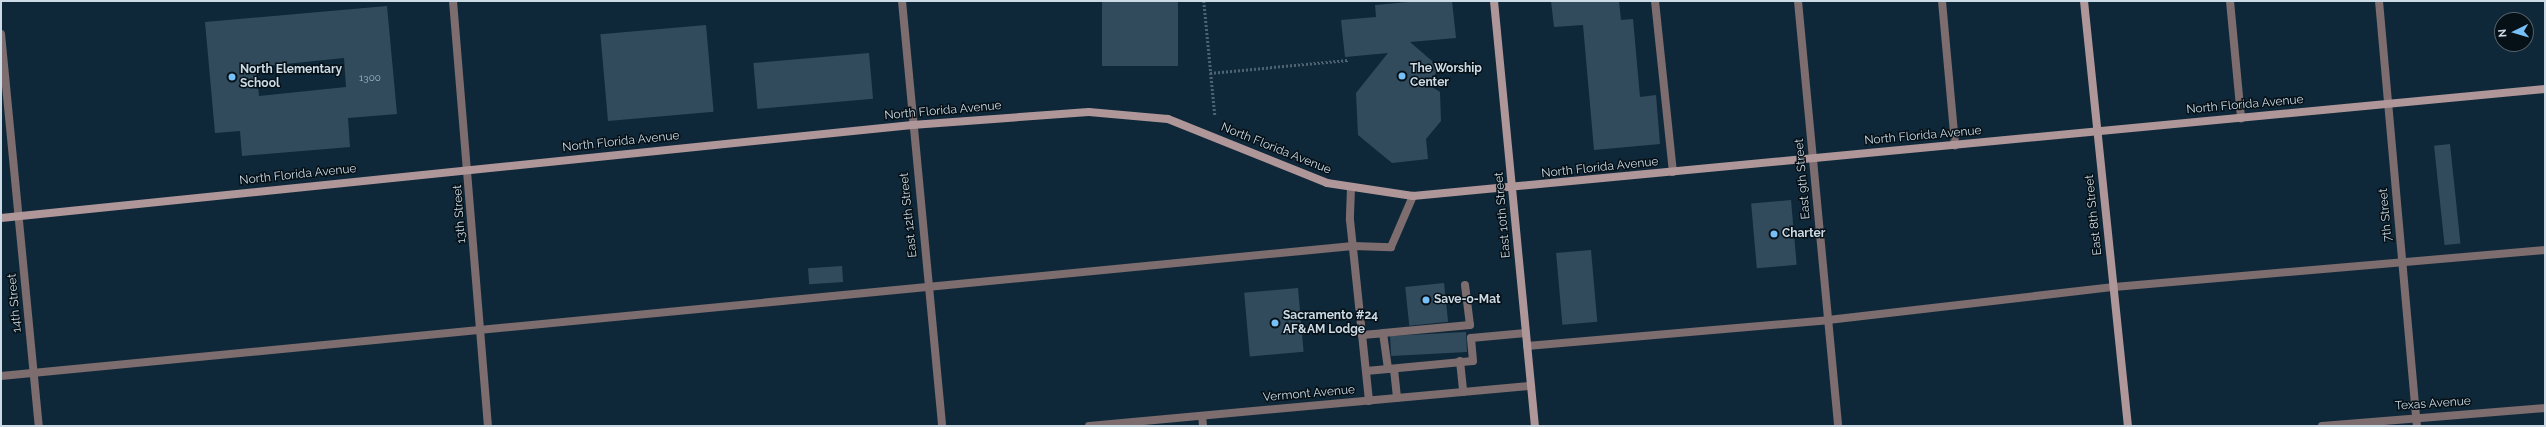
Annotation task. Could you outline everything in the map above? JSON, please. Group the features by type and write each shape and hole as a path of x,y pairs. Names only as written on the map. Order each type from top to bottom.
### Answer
{"main road":[{"name":"East 10th Street","path":"1494,1 1535,426"},
{"name":"East 8th Street","path":"2084,1 2128,426"},
{"name":"North Florida Avenue","path":"1,218 469,169 912,126 1089,112 1168,119 1327,184 1413,196 1512,188 2545,89"}],"street":[{"name":"13th Street","path":"453,1 469,169 488,426"},
{"name":"East 12th Street","path":"902,1 912,126 942,426"},
{"path":"1655,1 1673,172"},
{"name":"East 9th Street","path":"1798,1 1838,426"},
{"path":"1942,1 1955,145"},
{"path":"2230,1 2241,118"},
{"name":"7th Street","path":"2379,1 2416,422"},
{"name":"14th Street","path":"1,34 39,426"},
{"path":"1351,187 1353,246 1369,401"},
{"path":"1,376 481,327 928,288 1353,246 1390,247 1413,196"},
{"path":"1527,346 1828,320 2114,287 2545,250"},
{"path":"1366,371 1391,369 1407,363 1448,358 1460,361 1473,361 1465,285"},
{"path":"1362,335 1383,333 1425,333 1470,325"},
{"path":"1383,333 1397,398"},
{"path":"1471,338 1526,333"},
{"path":"1460,361 1463,392"},
{"name":"Vermont Avenue","path":"1090,426 1531,386"},
{"name":"Texas Avenue","path":"2322,426 2416,422 2545,408"},
{"path":"1202,416 1203,426"}],"path":[{"path":"1204,1 1215,116"},
{"path":"1210,73 1348,60"}],"building":[{"path":"1102,1 1178,1 1178,66 1102,66"},
{"name":"The Worship Center","path":"1420,1 1452,1 1456,38 1410,42 1439,67 1429,85 1440,92 1441,121 1426,139 1428,159 1392,163 1358,135 1356,93 1388,53 1345,57 1341,20 1376,17 1375,5"},
{"path":"1551,1 1619,1 1621,20 1633,19 1640,97 1656,95 1660,144 1594,150 1583,25 1554,27"},
{"path":"387,6 397,114 348,118 350,147 242,156 240,131 215,133 205,22","holes":["344,58 346,87 259,96 256,67"]},
{"path":"706,25 714,112 608,121 600,34"},
{"path":"869,53 873,99 757,109 753,63"},
{"path":"2450,144 2460,243 2445,245 2434,146"},
{"name":"Charter","path":"1791,200 1797,265 1757,268 1751,203"},
{"path":"1591,250 1597,322 1562,325 1556,253"},
{"path":"842,266 843,282 809,284 808,268"},
{"name":"Save-o-Mat","path":"1444,283 1448,322 1409,326 1405,287"},
{"name":"Sacramento #24 AF&AM Lodge","path":"1298,288 1304,352 1250,356 1244,293"},
{"name":"Save-o-Mat","path":"1466,332 1467,352 1391,356 1390,336"}],"place":[{"name":"The Worship Center","path":"1402,76"},
{"name":"North Elementary School","path":"232,77"},
{"name":"Charter","path":"1774,234"},
{"name":"Save-o-Mat","path":"1426,300"},
{"name":"Sacramento #24 AF&AM Lodge","path":"1275,323"}]}
